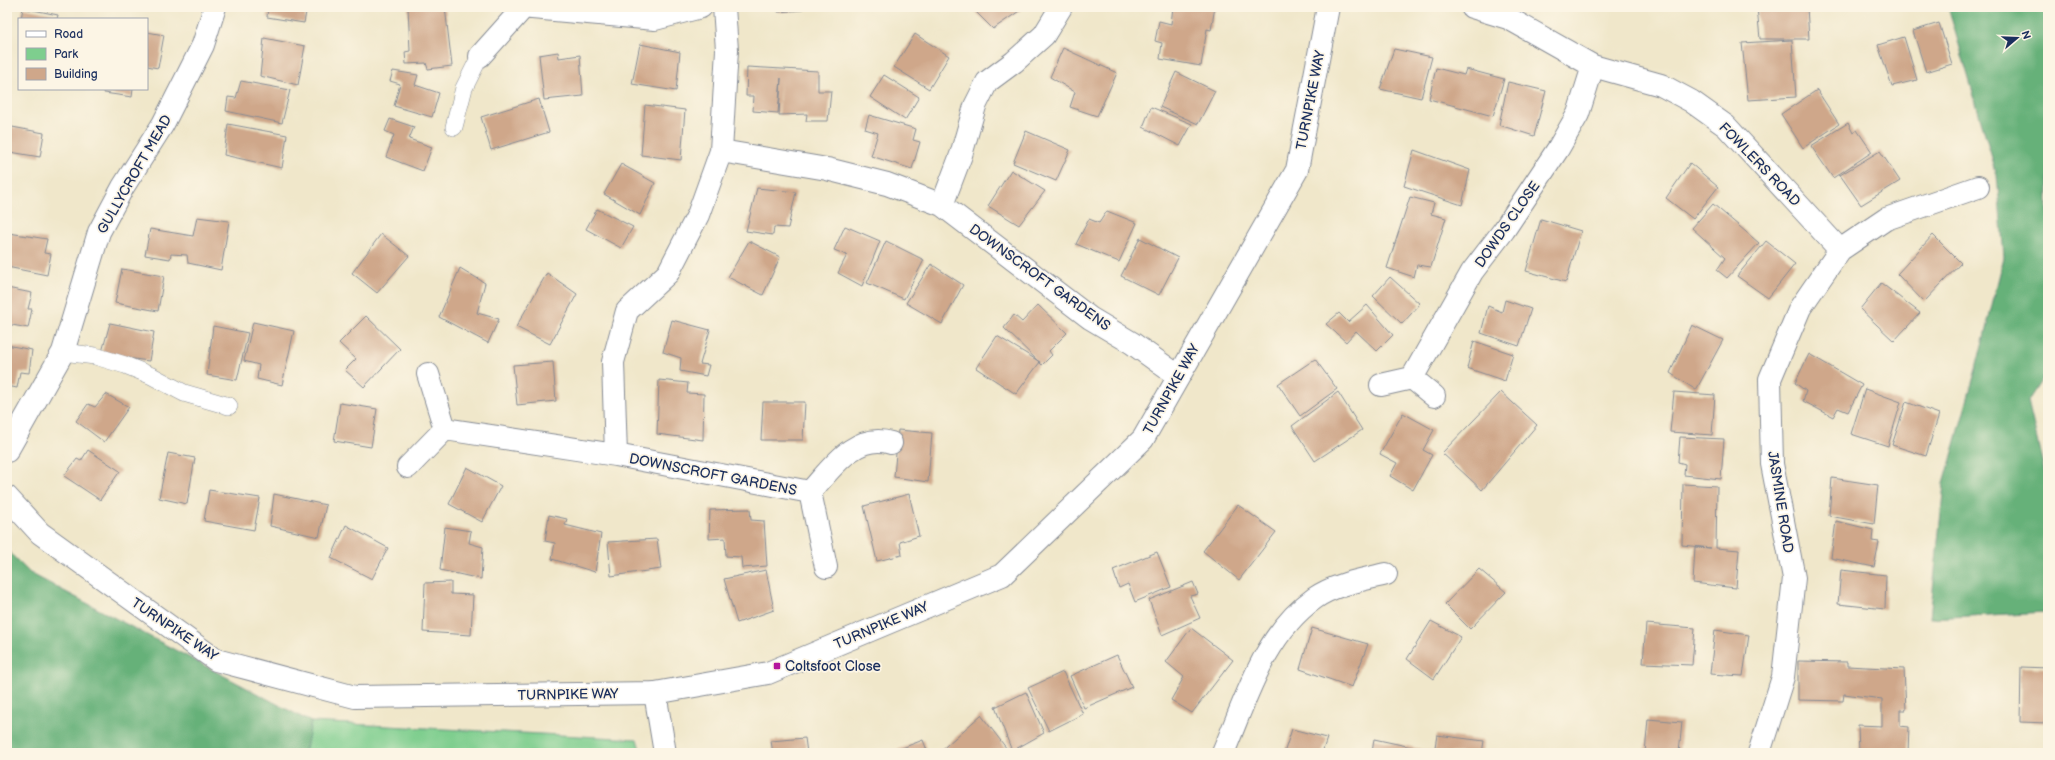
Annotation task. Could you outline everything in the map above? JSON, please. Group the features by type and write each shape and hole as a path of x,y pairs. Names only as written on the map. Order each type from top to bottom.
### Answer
{"street":[{"name":"GULLYCROFT MEAD","path":"7,451 63,352 99,232 123,187 166,117 203,45 214,7"},
{"path":"480,56 522,8 655,19 701,7"},
{"name":"DOWNSCROFT GARDENS","path":"616,455 613,362 627,311 668,273 698,215 721,151 727,50 724,7"},
{"path":"942,205 961,155 975,106 987,82 1014,62 1044,35 1061,7"},
{"name":"TURNPIKE WAY","path":"7,497 40,533 216,660 355,696 655,693 768,673 1002,574 1143,439 1297,170 1328,7"},
{"name":"FOWLERS ROAD","path":"1472,7 1508,18 1593,66 1661,85 1691,101 1726,126 1840,250"},
{"name":"DOWDS CLOSE","path":"1412,378 1472,272 1512,218 1558,149 1578,114 1593,66"},
{"name":"DOWNSCROFT GARDENS","path":"721,151 827,169 888,184 942,205 1090,318 1132,343 1178,376"},
{"name":"JASMINE ROAD","path":"1759,753 1783,677 1794,578 1772,464 1770,379 1800,308 1840,250 1886,219 1978,187"},
{"path":"408,467 445,429 428,374"},
{"path":"1381,385 1412,378 1434,396"},
{"name":"DOWNSCROFT GARDENS","path":"445,429 616,455 810,492"},
{"name":"DOWNSCROFT GARDENS","path":"810,492 850,449 866,443 882,440 891,443"},
{"name":"DOWNSCROFT GARDENS","path":"810,492 826,567"},
{"path":"1223,753 1263,658 1313,591 1386,574"},
{"path":"655,693 665,753"}],"lane":[{"path":"454,128 464,88 480,56"},
{"path":"63,352 95,356 125,365 152,376 184,393 228,406"}],"green space":[{"path":"1948,7 2048,7 2048,370 2028,401 2048,487 2048,612 1930,618 1944,484 1976,369 2004,257 1997,175"},
{"path":"7,550 30,573 311,722 305,753 7,753"},
{"path":"311,722 637,739 641,753 305,753"}],"building":[{"path":"268,7 307,7 304,23 267,17"},
{"path":"408,7 445,7 452,66 428,69 426,63 406,64 405,52 410,51"},
{"path":"777,7 803,7 803,10 778,12"},
{"path":"971,7 1025,7 993,29"},
{"path":"1173,7 1215,7 1211,30 1207,29 1201,66 1160,59 1162,43 1155,41 1159,21 1171,24"},
{"path":"1757,7 1807,7 1809,39 1760,39"},
{"path":"23,8 58,15 57,18 21,18"},
{"path":"1939,23 1952,64 1926,72 1913,31"},
{"path":"148,32 164,35 158,68 148,66"},
{"path":"915,34 949,56 929,89 894,67"},
{"path":"1904,37 1917,80 1892,86 1878,45"},
{"path":"264,38 305,46 298,85 260,76"},
{"path":"1792,40 1796,97 1748,100 1742,43"},
{"path":"640,44 680,52 676,91 632,84"},
{"path":"1063,48 1117,73 1097,116 1070,107 1075,92 1050,77"},
{"path":"1394,49 1432,57 1421,98 1380,89"},
{"path":"558,52 559,58 580,55 583,96 544,100 539,55"},
{"path":"747,67 818,71 818,91 831,91 828,121 806,121 807,114 779,115 781,78 778,113 753,111 754,96 746,96"},
{"path":"1436,68 1464,75 1466,69 1504,79 1493,116 1429,99"},
{"path":"393,71 418,75 415,85 439,93 432,117 394,106 400,84 390,81"},
{"path":"1176,72 1215,91 1198,124 1160,107"},
{"path":"884,75 919,97 905,120 870,97"},
{"path":"241,81 290,90 282,123 226,111 228,97 236,98"},
{"path":"1508,82 1546,91 1534,136 1499,125"},
{"path":"105,90 133,90 132,97 104,93"},
{"path":"1817,90 1839,124 1803,148 1781,114"},
{"path":"539,99 549,132 491,150 481,117"},
{"path":"645,105 685,110 681,160 641,155"},
{"path":"1151,107 1192,124 1180,146 1143,127"},
{"path":"869,115 916,129 913,140 920,142 912,169 871,156 878,133 865,129"},
{"path":"390,119 414,127 409,139 432,147 423,171 386,157 394,135 385,131"},
{"path":"1848,123 1853,133 1857,130 1872,152 1833,178 1811,146"},
{"path":"228,124 287,135 282,168 224,155"},
{"path":"7,126 44,133 40,157 10,152 7,161"},
{"path":"1026,131 1070,150 1056,181 1013,163"},
{"path":"1414,150 1470,170 1462,205 1404,186"},
{"path":"1880,151 1900,181 1861,205 1840,175"},
{"path":"1690,163 1718,187 1693,219 1666,198"},
{"path":"621,164 655,183 640,215 604,194"},
{"path":"1011,170 1045,191 1019,225 988,206"},
{"path":"757,188 796,192 788,228 774,227 773,235 746,231"},
{"path":"1410,197 1434,203 1431,214 1446,218 1431,267 1417,265 1414,277 1387,268"},
{"path":"1713,204 1759,243 1727,278 1717,270 1725,258 1692,228"},
{"path":"597,209 633,227 621,248 586,229"},
{"path":"1107,211 1137,223 1119,262 1076,244 1089,219 1099,223"},
{"path":"197,217 229,221 221,270 188,263 187,255 171,254 170,259 145,255 150,229 193,236"},
{"path":"1541,219 1581,231 1566,282 1526,271"},
{"path":"845,226 880,241 862,286 838,273 847,255 834,250"},
{"path":"9,233 47,239 44,253 51,254 47,275 7,267"},
{"path":"381,234 409,256 377,293 352,273"},
{"path":"1933,235 1961,263 1924,302 1897,274"},
{"path":"1140,238 1178,258 1159,295 1121,276"},
{"path":"749,241 780,257 763,295 728,277"},
{"path":"886,241 924,260 904,299 867,283"},
{"path":"1766,241 1795,264 1768,298 1737,276"},
{"path":"931,264 963,285 942,324 906,303"},
{"path":"460,268 485,283 477,313 499,319 488,343 439,317"},
{"path":"122,269 164,276 158,311 115,303"},
{"path":"547,273 577,294 550,344 516,327"},
{"path":"1390,277 1420,304 1402,324 1373,296"},
{"path":"1881,283 1920,313 1894,341 1860,309"},
{"path":"7,288 32,293 28,309 32,309 28,328 7,324"},
{"path":"1505,300 1531,309 1519,346 1481,333 1488,306 1502,312"},
{"path":"1038,305 1067,333 1049,351 1052,355 1042,365 1004,328 1014,315 1022,322"},
{"path":"1367,305 1393,335 1377,351 1356,331 1346,342 1326,324 1339,313 1348,322"},
{"path":"366,316 400,349 364,387 345,370 356,359 339,343"},
{"path":"672,320 710,330 700,364 709,365 706,376 680,371 681,358 663,352"},
{"path":"253,322 294,331 282,385 257,379 259,365 244,361"},
{"path":"110,323 154,332 149,361 104,355 102,352"},
{"path":"1692,325 1723,340 1696,390 1670,373"},
{"path":"213,326 248,333 237,380 207,375"},
{"path":"997,336 1040,362 1016,394 976,368"},
{"path":"1474,341 1513,354 1505,381 1467,368"},
{"path":"7,345 32,350 29,373 20,372 17,388 7,386"},
{"path":"1809,354 1862,385 1848,412 1838,408 1833,417 1803,401 1806,391 1795,383"},
{"path":"1315,359 1337,389 1300,416 1278,384"},
{"path":"553,362 556,401 517,405 513,365"},
{"path":"659,380 688,383 687,393 704,394 703,440 657,434"},
{"path":"1865,389 1901,402 1888,446 1851,434"},
{"path":"1338,392 1362,430 1315,461 1292,426"},
{"path":"1501,392 1537,425 1482,490 1442,453"},
{"path":"1674,392 1715,395 1712,435 1670,432"},
{"path":"106,394 129,407 104,442 76,421 88,404 95,407"},
{"path":"763,402 805,402 803,440 761,440"},
{"path":"1906,402 1939,414 1926,456 1892,445"},
{"path":"340,403 377,409 371,447 334,441"},
{"path":"1403,413 1434,430 1423,450 1432,455 1413,490 1390,476 1397,463 1380,454"},
{"path":"898,430 932,433 928,482 894,477"},
{"path":"1680,437 1724,439 1721,479 1684,475 1685,464 1678,462"},
{"path":"88,450 120,471 100,500 64,476 77,459 81,461"},
{"path":"168,453 195,458 187,504 159,498"},
{"path":"467,467 501,486 482,522 449,504"},
{"path":"1832,478 1878,485 1874,524 1829,516"},
{"path":"1683,484 1717,486 1716,548 1739,550 1736,588 1693,583 1695,547 1711,548 1682,545"},
{"path":"209,490 260,498 254,530 204,521"},
{"path":"274,494 326,505 319,537 270,526"},
{"path":"909,494 919,536 900,542 902,555 877,561 864,506"},
{"path":"1238,505 1276,532 1239,580 1203,551"},
{"path":"750,509 751,520 764,521 767,566 742,568 741,557 726,556 725,538 709,539 710,510"},
{"path":"549,515 567,519 565,525 601,534 595,572 552,559 555,543 545,541"},
{"path":"1836,521 1873,530 1872,541 1879,542 1874,567 1831,558"},
{"path":"346,525 388,548 372,579 331,558"},
{"path":"445,527 471,531 469,543 483,547 481,579 440,570"},
{"path":"657,539 661,569 611,576 608,542"},
{"path":"1157,552 1171,587 1135,602 1128,584 1119,588 1113,570"},
{"path":"1479,569 1506,592 1470,629 1445,604"},
{"path":"766,570 774,610 737,623 724,579"},
{"path":"1841,570 1886,575 1885,609 1838,604"},
{"path":"451,582 451,594 473,595 471,635 423,632 425,583"},
{"path":"1193,582 1198,594 1190,596 1200,618 1162,635 1149,600"},
{"path":"1431,621 1461,637 1434,679 1407,659"},
{"path":"1646,624 1695,628 1692,665 1643,663"},
{"path":"1191,628 1233,660 1192,713 1171,700 1184,677 1166,662"},
{"path":"1312,628 1368,644 1352,687 1300,669"},
{"path":"1715,630 1749,635 1743,676 1710,674"},
{"path":"1117,655 1132,687 1084,708 1070,676"},
{"path":"1798,661 1847,662 1847,666 1904,669 1906,710 1900,710 1900,726 1909,727 1908,753 1859,753 1858,725 1882,726 1882,699 1844,694 1843,701 1798,700"},
{"path":"2021,667 2048,668 2048,723 2020,722"},
{"path":"1063,672 1083,714 1049,731 1028,688"},
{"path":"1026,692 1044,733 1012,751 995,707"},
{"path":"981,715 1010,753 938,753"},
{"path":"1648,719 1682,722 1679,753 1645,753"},
{"path":"1292,729 1327,738 1322,753 1284,753"},
{"path":"1437,735 1484,741 1482,753 1434,753"},
{"path":"805,738 807,753 773,753 771,741"},
{"path":"1374,739 1430,751 1429,753 1372,753"},
{"path":"923,740 928,753 889,753"}],"place":[{"name":"Coltsfoot Close","path":"777,666"}]}
